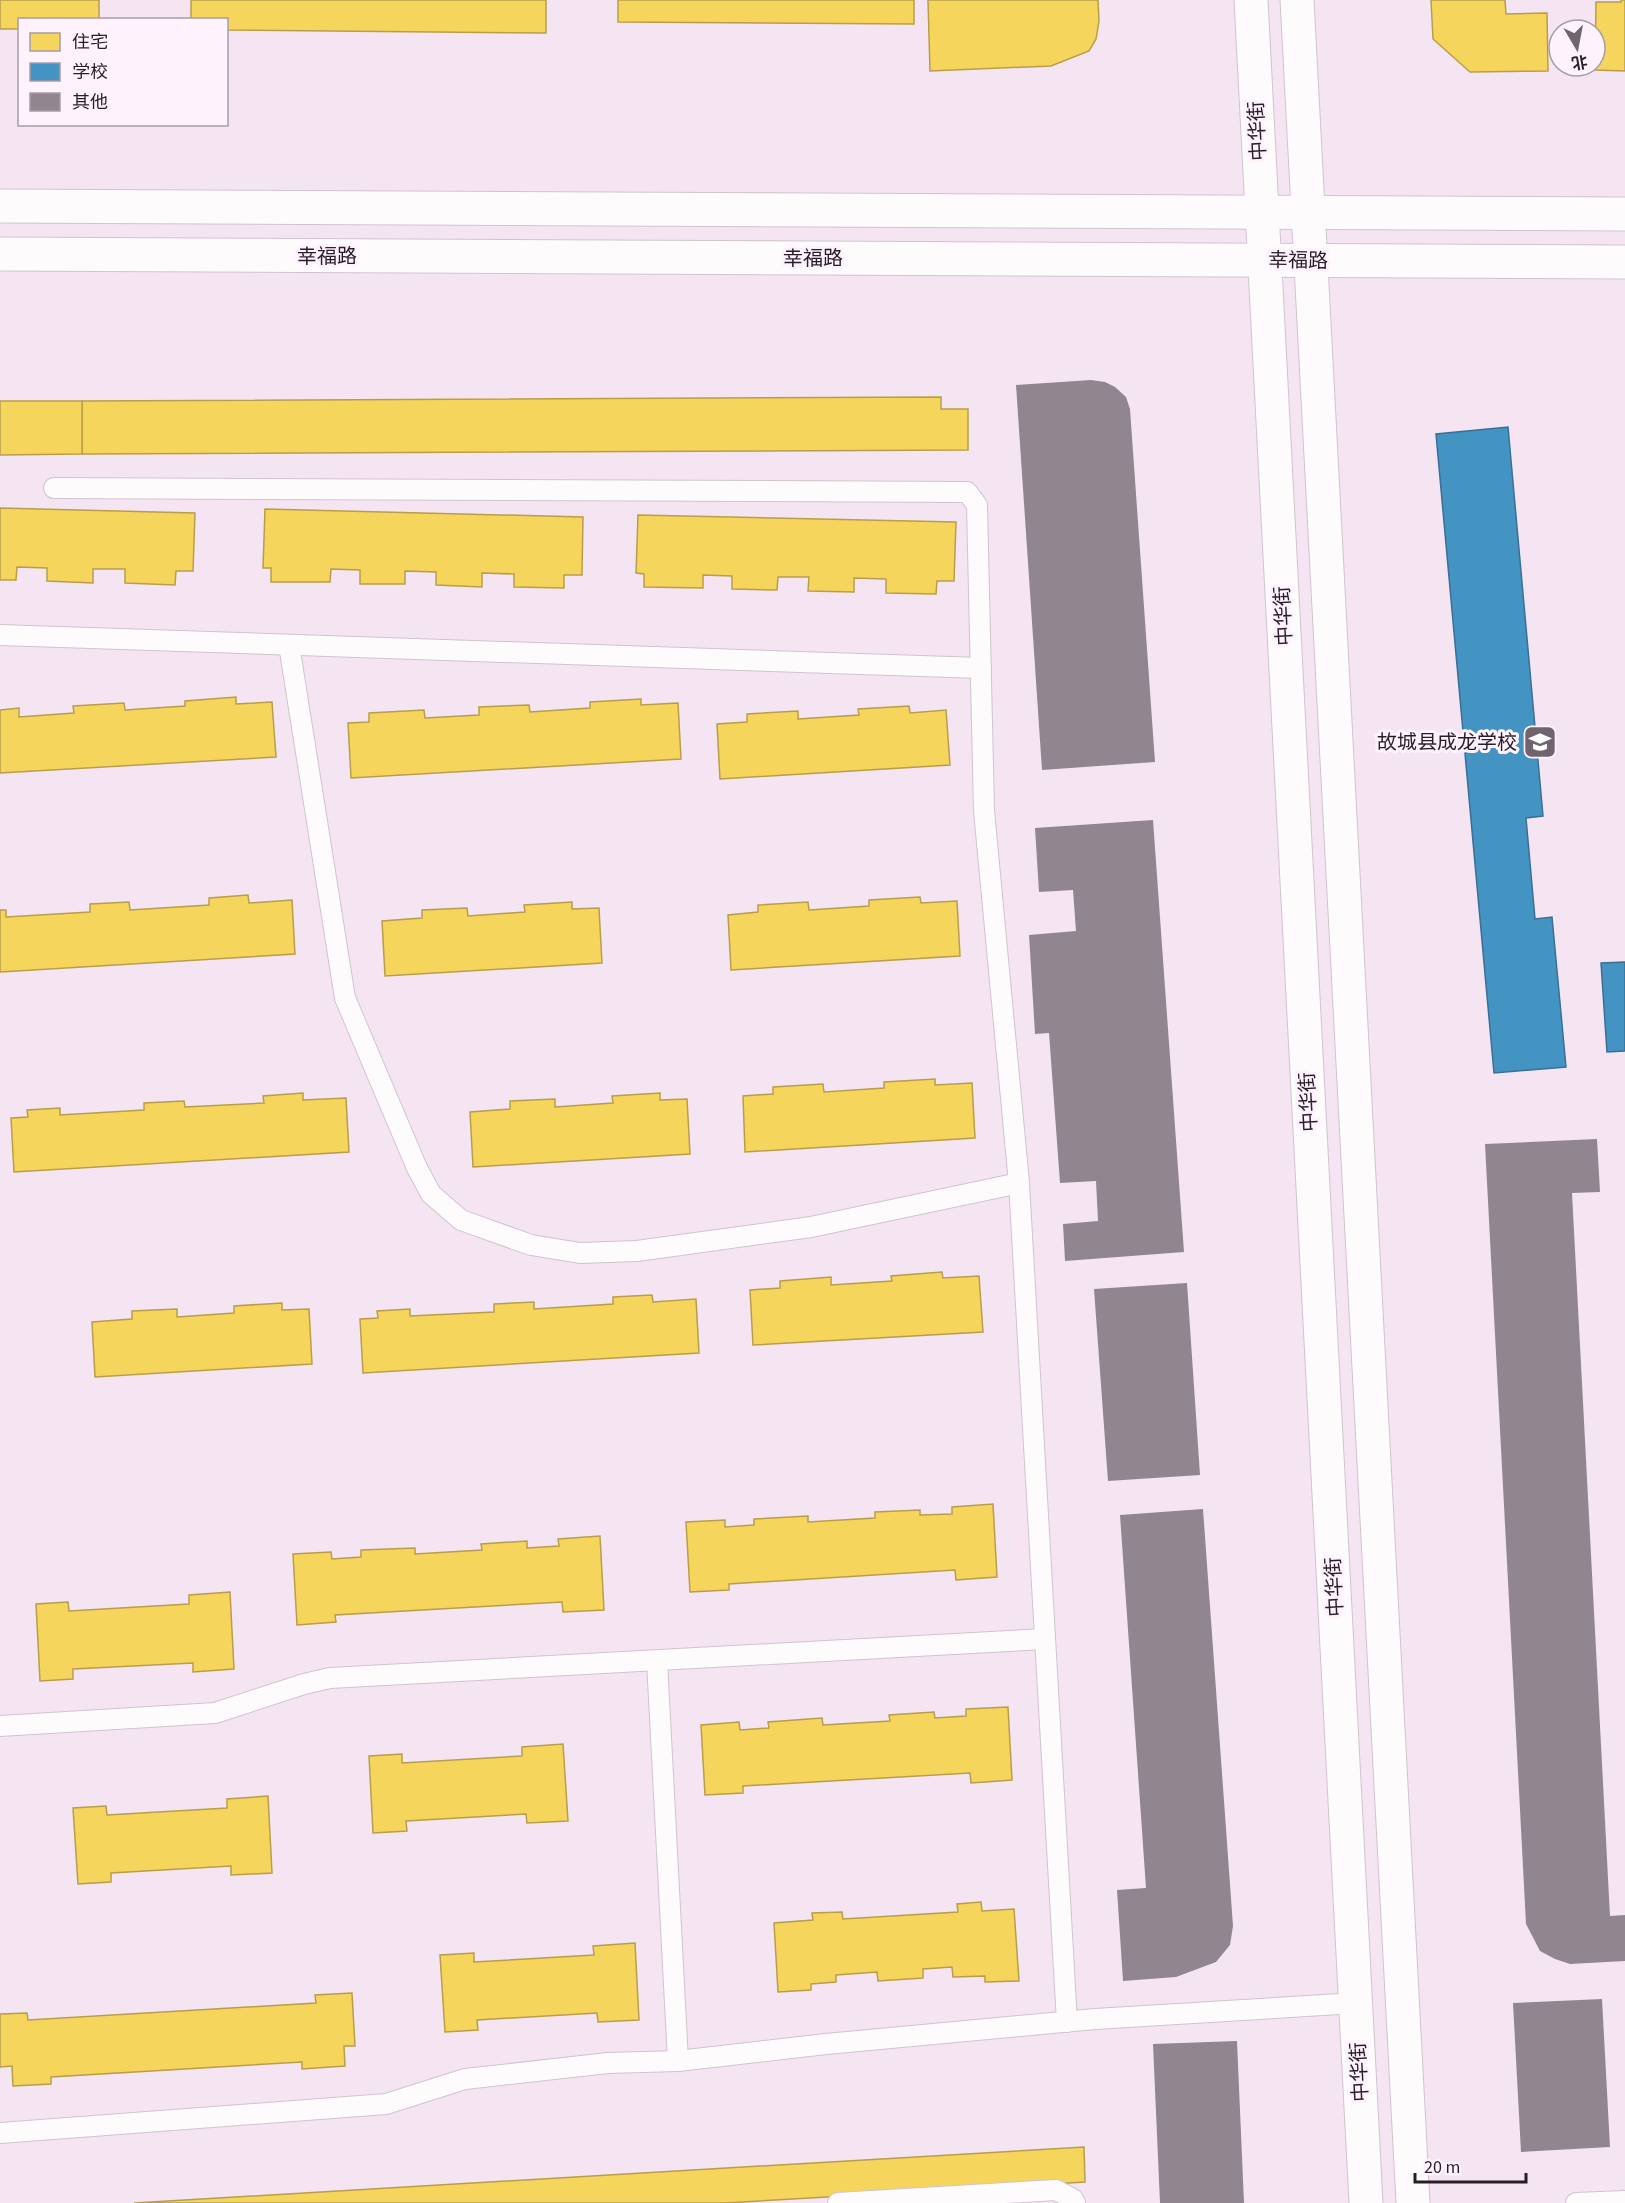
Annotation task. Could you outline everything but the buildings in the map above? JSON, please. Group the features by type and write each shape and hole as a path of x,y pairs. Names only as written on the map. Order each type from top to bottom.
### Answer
{"main road":[{"name":"中华街","path":"1251,0 1366,2203"},
{"path":"1297,0 1413,2203"},
{"path":"0,206 1625,214"},
{"name":"幸福路","path":"0,254 1625,262"}],"lane":[{"path":"54,488 967,492 977,506 984,811 1019,1183 1067,2022"},
{"path":"0,635 981,668"},
{"path":"289,645 345,999 417,1168 431,1194 461,1220 531,1245 580,1253 637,1251 811,1227 1019,1183"},
{"path":"0,1726 215,1713 304,1684 330,1678 1045,1639"},
{"path":"657,1661 678,2061"},
{"path":"0,2133 386,2104 465,2079 608,2063 678,2061 826,2044 1067,2022 1356,2003"},
{"path":"838,2203 1056,2190 1073,2199 1075,2203"},
{"path":"1576,2203 1625,2201"}],"place":[{"name":"故城县成龙学校","path":"1540,742"}]}
